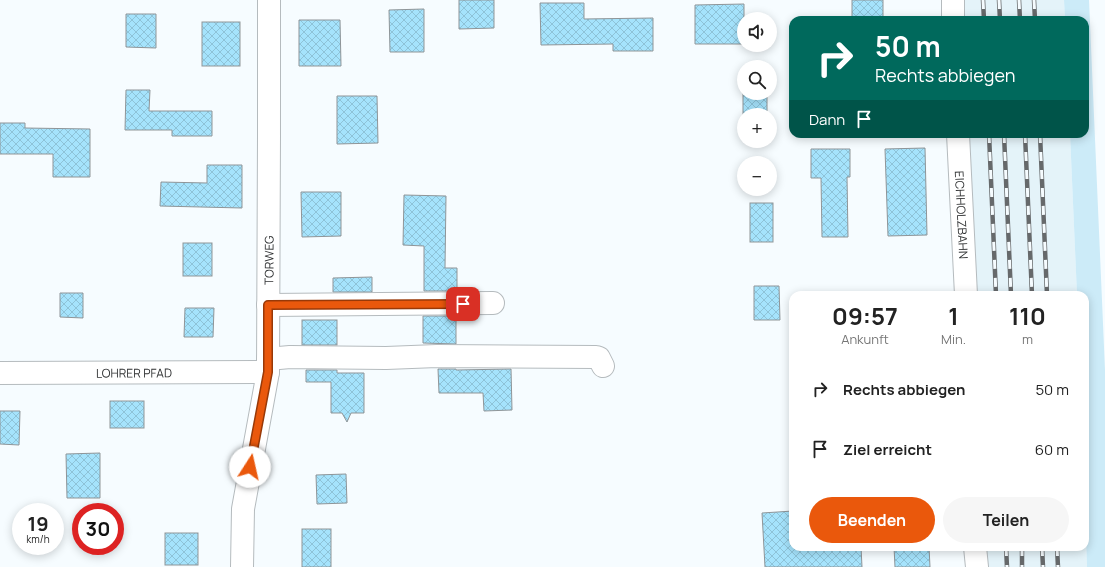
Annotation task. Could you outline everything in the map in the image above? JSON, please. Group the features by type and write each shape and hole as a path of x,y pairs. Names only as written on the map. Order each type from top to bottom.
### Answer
{"street":[{"name":"TORWEG","path":"242,567 243,509 268,365 269,0"},
{"path":"953,0 953,16"},
{"name":"EICHHOLZBAHN","path":"958,138 966,291"},
{"path":"268,305 493,303"},
{"name":"LOHRER PFAD","path":"0,373 268,365 290,357 596,357 599,358 603,366"},
{"path":"975,551 977,567"}],"shaded area":[{"path":"960,0 1064,0 1065,16 961,16"},
{"path":"1064,0 1089,0 1105,370 1105,567 1087,567 1086,551 1089,551 1089,291 1077,291 1070,138 1089,138 1089,16 1065,16"},
{"path":"966,138 1070,138 1077,291 973,291"},
{"path":"984,551 1086,551 1087,567 985,567"}],"building":[{"path":"459,0 494,0 494,28 459,29"},
{"path":"852,0 883,0 883,16 852,16"},
{"path":"540,3 584,3 584,19 653,18 653,51 613,51 613,44 541,45"},
{"path":"744,4 744,12 737,12 737,44 695,44 695,5"},
{"path":"424,9 424,52 390,52 389,10"},
{"path":"126,14 156,14 156,48 126,47"},
{"path":"299,20 340,20 341,66 299,66"},
{"path":"202,22 240,22 240,66 202,66"},
{"path":"126,90 150,90 149,111 212,111 212,136 172,136 172,130 125,130"},
{"path":"337,96 377,96 378,143 337,144"},
{"path":"743,100 767,100 767,108 743,108"},
{"path":"0,123 25,123 25,128 90,129 90,177 53,177 53,154 0,154"},
{"path":"925,148 927,235 888,236 885,149"},
{"path":"811,149 850,149 850,177 847,177 848,237 822,237 821,178 811,178"},
{"path":"207,165 242,165 242,208 160,206 161,182 207,183"},
{"path":"301,192 341,192 341,236 302,237"},
{"path":"404,195 446,196 445,268 457,268 457,291 424,291 424,246 403,245"},
{"path":"750,203 773,203 773,242 750,242"},
{"path":"183,243 212,243 212,276 183,276"},
{"path":"372,277 372,292 333,292 333,278"},
{"path":"754,286 779,286 780,320 754,320"},
{"path":"60,293 83,293 83,318 60,317"},
{"path":"185,308 214,308 213,337 184,337"},
{"path":"423,316 456,316 456,344 423,343"},
{"path":"302,320 337,320 337,345 302,345"},
{"path":"438,369 511,369 512,410 484,411 483,393 439,393"},
{"path":"306,370 337,370 337,373 364,373 364,413 351,413 347,422 342,413 331,413 331,382 306,382"},
{"path":"110,401 144,401 144,428 110,428"},
{"path":"0,411 20,411 19,445 0,444"},
{"path":"100,453 100,498 67,498 66,454"},
{"path":"346,474 347,503 317,504 316,475"},
{"path":"789,511 789,551 861,551 862,567 765,567 762,513"},
{"path":"302,529 331,529 331,567 302,567"},
{"path":"165,533 198,533 198,565 165,565"},
{"path":"894,551 929,551 930,567 895,567"}],"railway":[{"path":"983,0 984,16"},
{"path":"999,0 1000,16"},
{"path":"1019,0 1020,16"},
{"path":"1034,0 1035,16"},
{"path":"989,138 996,291"},
{"path":"1004,138 1011,291"},
{"path":"1025,138 1032,291"},
{"path":"1040,138 1047,291"},
{"path":"1006,551 1007,567"},
{"path":"1022,551 1022,567"},
{"path":"1042,551 1043,567"},
{"path":"1057,551 1058,567"}],"route":[{"path":"250,467 268,372 268,305 463,304"}]}
